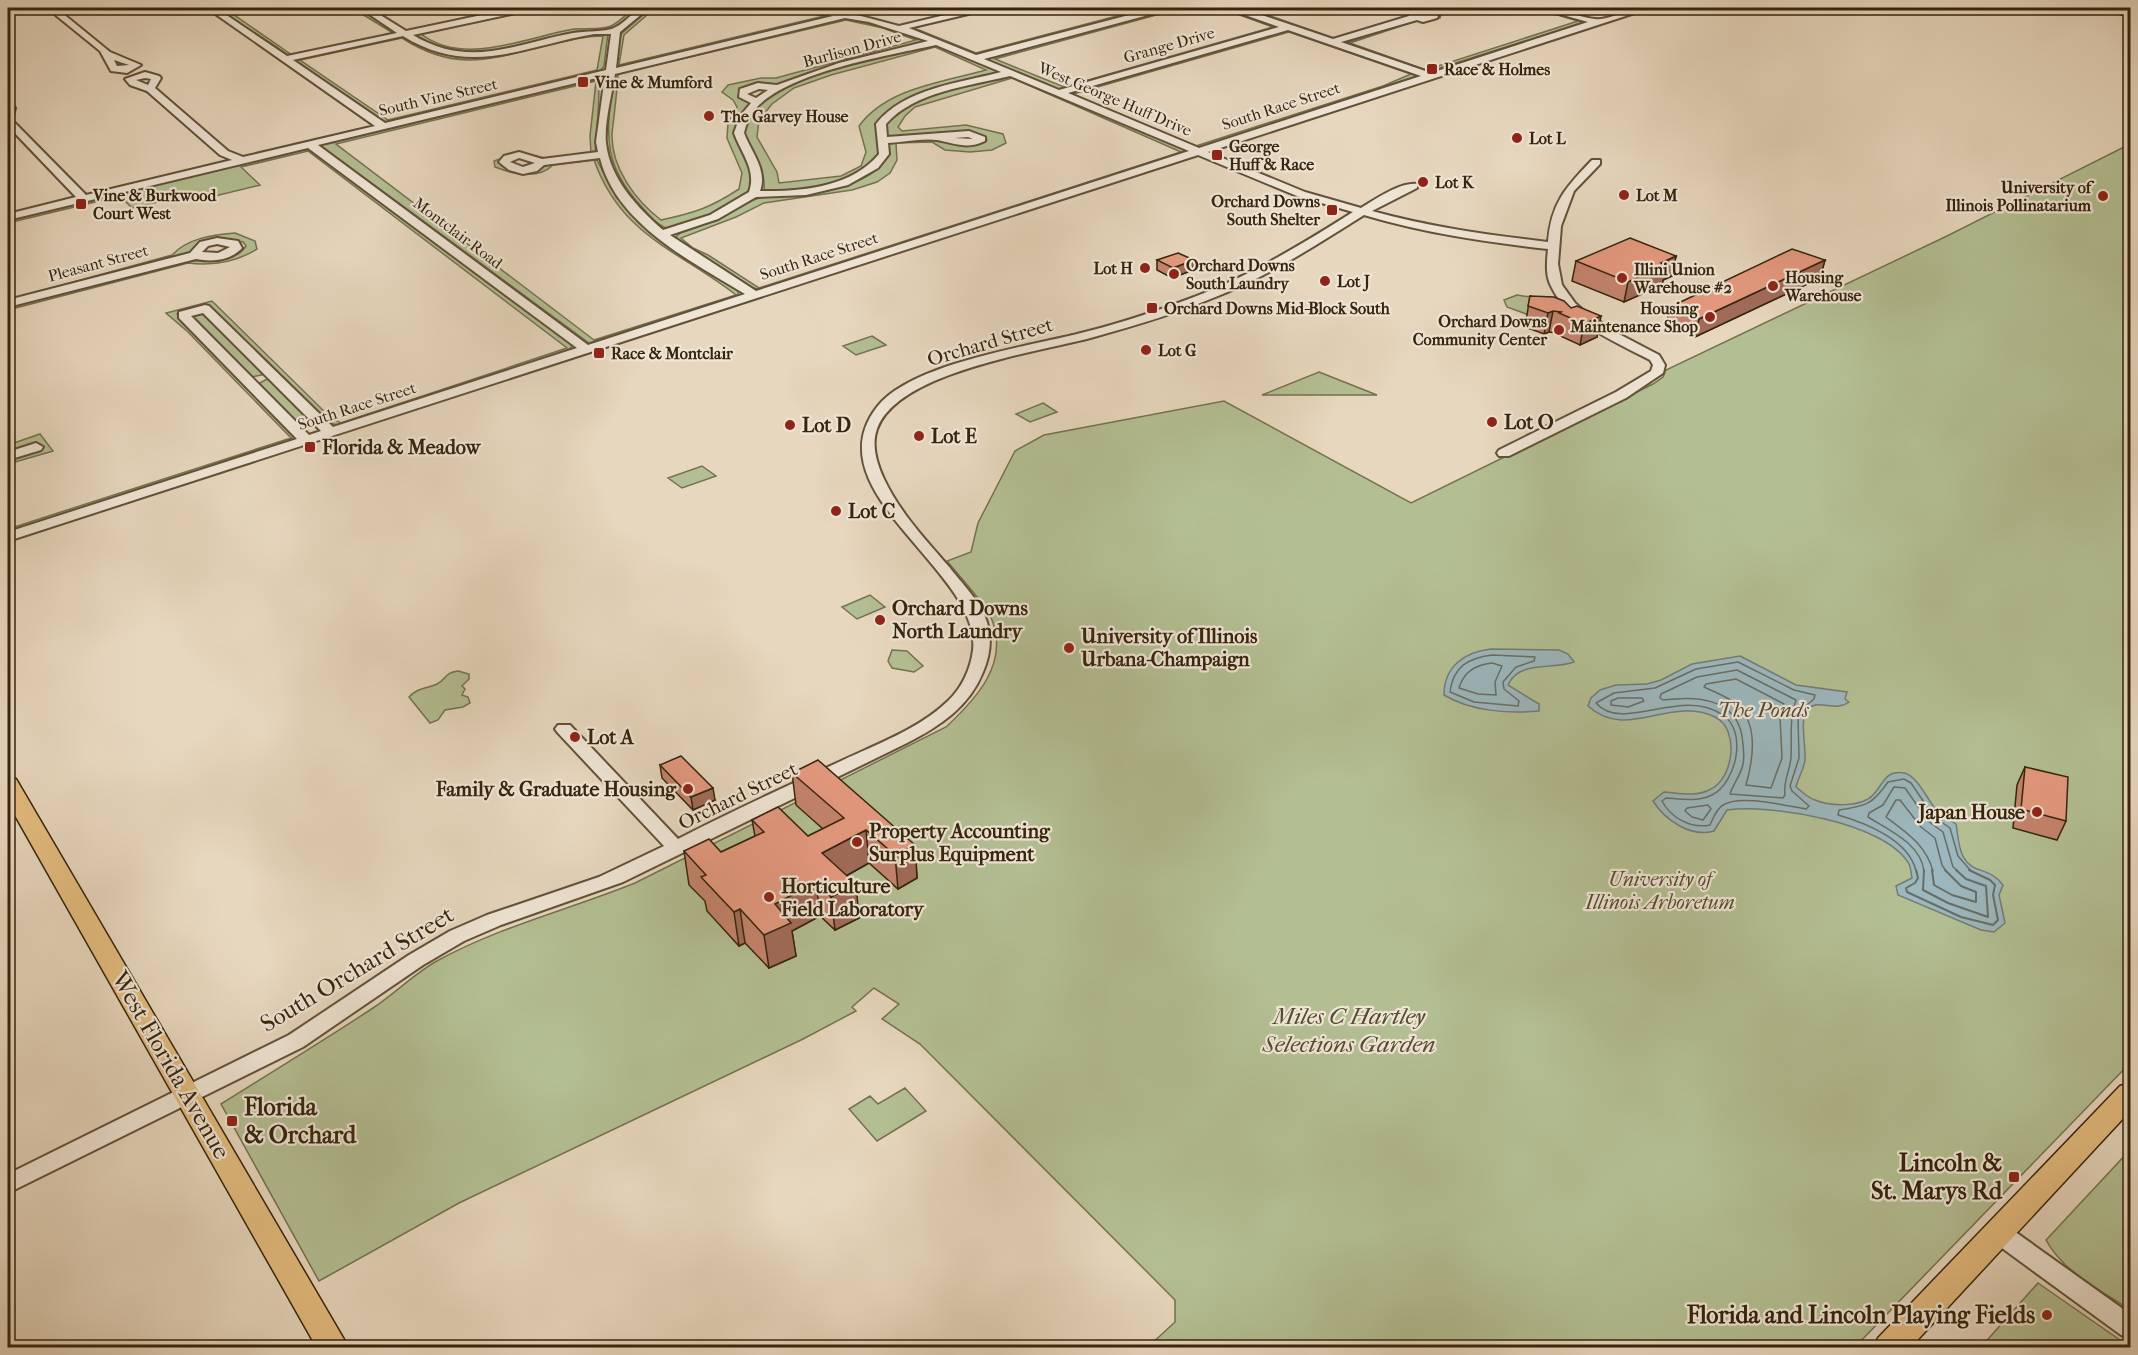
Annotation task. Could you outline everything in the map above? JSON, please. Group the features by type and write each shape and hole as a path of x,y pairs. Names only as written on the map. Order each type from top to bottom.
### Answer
{"main road":[{"path":"2105,8 2130,13"},
{"name":"West Florida Avenue","path":"9,788 334,1347"},
{"path":"1889,1347 2130,1094"}],"street":[{"path":"51,8 99,45 109,56"},
{"path":"211,8 382,126"},
{"path":"364,8 435,50 466,54 510,49 591,31 616,31 645,8"},
{"path":"285,59 518,8"},
{"name":"West George Huff Drive","path":"804,8 900,28 1281,187 1361,213 1449,233 1554,246"},
{"name":"South Vine Street","path":"8,217 876,8"},
{"name":"Burlison Drive","path":"900,28 982,8"},
{"path":"976,58 1164,8"},
{"path":"1234,8 1430,76"},
{"path":"1247,12 1264,8"},
{"path":"1548,8 1596,22"},
{"name":"South Race Street","path":"8,537 1641,8"},
{"path":"1333,42 1416,17"},
{"name":"Grange Drive","path":"1058,93 1288,27"},
{"path":"616,31 601,142 603,155 616,186 628,202 662,234 755,295"},
{"name":"Burlison Drive","path":"754,194 758,174 739,133 744,117 757,102 777,88 814,74 937,42"},
{"path":"662,234 714,217 754,194 822,188 855,179 873,169 880,161 884,154 881,124 899,108 922,98 1010,73"},
{"name":"Burlison Drive","path":"757,102 742,95 743,91 758,86 777,88"},
{"path":"150,89 224,153 222,156 226,160 237,162"},
{"path":"8,105 10,108 8,120 84,199"},
{"path":"884,140 936,137"},
{"name":"Montclair Road","path":"310,144 586,349"},
{"path":"541,162 603,155"},
{"path":"1504,453 1638,386 1657,373 1659,365 1655,358 1596,326 1571,306 1560,293 1553,275 1555,226 1569,190 1596,162"},
{"name":"Orchard Street","path":"676,848 925,725 954,704 975,672 982,644 975,612 901,518 882,488 870,461 868,439 870,427 882,408 908,389 942,373 1120,326 1235,285 1284,260 1361,213 1413,186"},
{"name":"Pleasant Street","path":"8,304 196,255"},
{"path":"306,440 183,315 205,309 330,432"},
{"path":"249,381 272,374"},
{"path":"8,456 36,447"},
{"path":"564,729 676,848"},
{"name":"South Orchard Street","path":"8,1184 296,1041 336,1017 426,954 456,936 516,912 587,890 676,848"},
{"path":"1999,1233 2130,1327"}],"green space":[{"path":"217,8 224,8 292,55 288,55"},
{"path":"352,8 359,8 398,33 292,55 393,33"},
{"path":"530,8 541,8 421,34 438,44 457,48 496,47 574,29 608,27 629,12 642,8 619,26 580,32 495,52 452,51 432,45 414,34"},
{"path":"651,8 655,8 624,35 619,64 615,64 621,34"},
{"path":"782,8 795,8 830,16 632,65 622,64 824,16"},
{"path":"996,8 914,28 976,53 1147,8 1161,8 981,55 971,54 911,28"},
{"path":"1172,8 1182,8 995,59 1064,87 1273,27 1220,8 1227,8 1279,27 1062,90 1057,90 985,59 989,56"},
{"path":"1281,8 1262,13 1334,38 1307,32 1258,13"},
{"path":"1534,8 1541,8 1584,22 1431,71 1419,69 1346,43 1414,20 1439,18 1439,15 1430,13 1407,16 1414,12 1424,11 1441,15 1440,18 1419,20 1350,43 1426,70 1578,21"},
{"path":"841,19 885,26 928,40 816,72 784,84 741,89 740,95 750,104 740,119 755,172 751,192 723,213 670,229 654,220 641,206 618,174 612,159 609,144 609,112 613,74","holes":["846,20 883,28 916,40 776,78 761,78 728,85 722,92 733,100 737,107 728,123 727,138 742,173 739,189 729,196 702,209 661,220 634,193 620,171 612,134 618,74"]},
{"path":"1390,22 1344,37 1335,38"},
{"path":"1290,30 1413,72 1417,76 1202,147 1196,147 1068,93","holes":["1289,32 1411,74 1383,86 1196,146 1073,94"]},
{"path":"608,33 604,66 599,73 389,123 382,121 294,60 398,37 410,39 436,52 467,55 503,52 590,34","holes":["603,36 597,70 388,120 300,60 402,38 441,56 476,60 494,58 578,38"]},
{"path":"938,44 1001,72 919,97 890,112 880,121 878,159 851,178 808,189 764,190 762,173 745,139 744,131 749,115 761,102 779,90 823,73","holes":["935,47 986,70 917,88 885,103 871,113 859,126 866,152 861,166 841,176 779,183 777,172 757,137 759,120 772,104 794,88 831,75"]},
{"path":"1014,76 1174,144 1186,152 760,290 751,287 675,238 680,233 718,219 756,199 828,189 862,179 877,169 889,155 886,146 890,142 934,139 966,145 981,143 987,140 986,137 972,133 887,137 885,124 895,113 908,105 942,92","holes":["1012,78 1181,152 759,288 693,248 681,238 736,217 764,203 852,190 877,182 890,173 897,160 896,143 932,142 945,150 970,152 992,150 1006,143 1003,134 966,125 902,131 898,127 915,107"]},
{"path":"598,80 599,102 595,153 578,158 558,160 547,159 529,156 517,155 499,161 501,165 514,171 526,172 561,161 580,159 597,160 616,197 644,227 738,291 738,296 589,343 320,145 577,82","holes":["596,81 590,136 591,154 549,159 520,152 494,161 495,167 510,172 533,174 547,170 553,165 594,160 605,186 619,207 636,224 653,239 736,295 594,340 336,144"]},
{"name":"University of Illinois Arboretum","path":"2130,144 2130,1063 1855,1347 1148,1347 1175,1322 1175,1300 920,1044 882,1019 899,1004 874,988 852,1007 856,1011 803,1039 459,1203 319,1281 221,1104 373,1008 435,962 508,929 635,883 946,727 968,705 987,680 996,651 996,636 989,613 947,561 971,552 978,523 1015,451 1044,435 1224,401 1411,503 1653,384 1663,377 1666,370 1947,236"},
{"path":"298,149 315,151 572,346 569,350 341,426 326,422 208,306 177,314 297,437 8,533 8,529 291,438 188,332 166,313 212,301 331,418 341,423 567,348 308,151 241,167 260,185 199,200 192,194 132,208 120,196 8,223 8,220"},
{"path":"235,233 255,241 257,249 232,260 215,264 188,263 8,310 8,307 181,262 233,257 246,246 243,242 226,239 203,243 184,256 8,303 8,300 172,255 178,249 201,238"},
{"path":"1517,295 1530,297 1529,315 1507,307 1504,300"},
{"path":"201,312 259,368 262,375 251,377 192,316"},
{"path":"872,336 886,345 856,355 843,346"},
{"path":"1319,372 1377,395 1262,395"},
{"path":"270,379 314,423 300,427 258,384"},
{"path":"1043,403 1057,412 1030,422 1016,414"},
{"path":"40,434 53,451 8,464 8,459 28,453 25,448 8,454 8,445"},
{"path":"702,466 716,476 682,488 668,478"},
{"path":"870,595 885,607 857,619 842,607"},
{"path":"892,650 907,651 923,666 914,672 892,668 888,661"},
{"path":"458,671 469,674 469,679 462,686 465,689 462,695 468,697 470,703 463,707 445,710 438,720 430,723 409,697 416,691 437,684 450,673"},
{"path":"905,1088 926,1111 877,1141 849,1109 870,1096 878,1104"},
{"path":"2130,1150 2130,1310 2072,1271 2062,1262 2046,1240"},
{"name":"Florida and Lincoln Playing Fields","path":"2038,1283 2130,1347 1981,1347"}],"water":[{"path":"1491,649 1559,650 1568,654 1574,662 1528,669 1513,677 1508,685 1539,704 1539,711 1515,712 1478,708 1444,695 1448,676 1458,662 1473,653"},
{"name":"The Ponds","path":"1740,656 1796,685 1847,692 1845,699 1849,702 1843,705 1817,705 1805,713 1803,725 1805,760 1796,787 1810,798 1821,802 1853,804 1873,795 1888,776 1897,773 1909,775 1918,783 1937,811 1956,824 1960,850 1968,863 1993,875 2003,885 1999,895 2005,923 1994,932 1981,930 1898,895 1896,886 1912,878 1909,864 1896,849 1852,827 1797,813 1746,809 1727,810 1714,831 1696,832 1679,826 1664,815 1653,801 1664,792 1687,794 1704,792 1717,784 1724,776 1731,754 1731,743 1723,723 1715,717 1698,712 1681,711 1634,720 1618,720 1603,716 1588,706 1591,698 1600,690 1616,685 1647,684 1661,680 1692,664"}],"building":[{"path":"1630,238 1676,256 1661,263 1666,265 1628,282 1576,261"},
{"path":"1792,249 1825,260 1699,319 1670,307"},
{"path":"1178,253 1194,260 1173,268 1157,260"},
{"path":"1530,296 1554,297 1564,301 1571,308 1577,306 1601,316 1584,324 1559,313 1561,312 1548,313 1528,306"},
{"path":"681,756 713,788 691,797 660,765"},
{"path":"818,760 915,845 895,855 866,830 822,853 856,884 831,897 816,882 775,904 791,923 764,935 740,909 734,912 701,877 706,875 684,851 709,839 721,852 764,832 752,820 778,807 808,836 844,818 792,773"},
{"path":"2025,767 2068,777 2066,821 2021,809"}],"place":[{"name":"Race & Holmes","path":"1432,69"},
{"name":"Vine & Mumford","path":"583,82"},
{"name":"The Garvey House","path":"709,116"},
{"name":"Lot L","path":"1517,138"},
{"name":"George Huff & Race","path":"1217,155"},
{"name":"Lot K","path":"1423,182"},
{"name":"Lot M","path":"1624,195"},
{"name":"University of Illinois Pollinatarium","path":"2103,196"},
{"name":"Vine & Burkwood Court West","path":"81,204"},
{"name":"Orchard Downs South Shelter","path":"1332,210"},
{"name":"Lot H","path":"1145,268"},
{"name":"Orchard Downs South Laundry","path":"1174,274"},
{"name":"Illini Union Warehouse #2","path":"1622,278"},
{"name":"Lot J","path":"1325,281"},
{"name":"Housing Warehouse","path":"1773,286"},
{"name":"Orchard Downs Mid-Block South","path":"1152,308"},
{"name":"Housing Maintenance Shop","path":"1710,317"},
{"name":"Orchard Downs Community Center","path":"1559,330"},
{"name":"Lot G","path":"1146,350"},
{"name":"Race & Montclair","path":"599,353"},
{"name":"Lot O","path":"1492,422"},
{"name":"Lot D","path":"790,425"},
{"name":"Lot E","path":"919,436"},
{"name":"Florida & Meadow","path":"310,447"},
{"name":"Lot C","path":"836,511"},
{"name":"Orchard Downs North Laundry","path":"880,620"},
{"name":"University of Illinois Urbana-Champaign","path":"1069,648"},
{"name":"Lot A","path":"575,737"},
{"name":"Family & Graduate Housing","path":"688,789"},
{"name":"Japan House","path":"2037,812"},
{"name":"Property Accounting Surplus Equipment","path":"857,842"},
{"name":"Horticulture Field Laboratory","path":"769,897"},
{"name":"Florida & Orchard","path":"232,1121"},
{"name":"Lincoln & St. Marys Rd","path":"2014,1177"},
{"name":"Florida and Lincoln Playing Fields","path":"2047,1315"}],"park label":[{"name":"Miles C Hartley Selections Garden","path":"1349,1030"}]}
